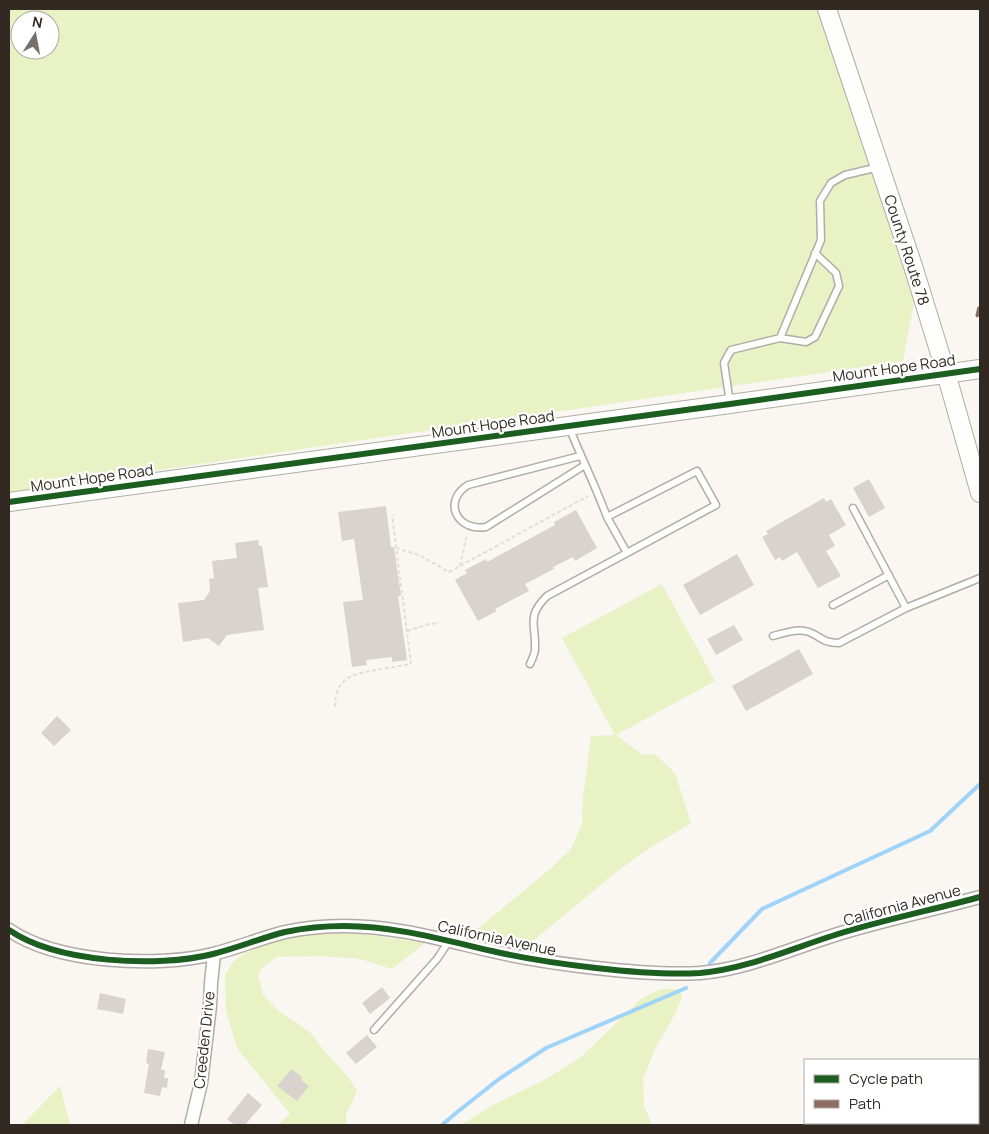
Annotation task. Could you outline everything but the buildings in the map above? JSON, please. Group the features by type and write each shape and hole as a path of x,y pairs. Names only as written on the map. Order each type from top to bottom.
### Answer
{"street":[{"name":"County Route 78","path":"827,9 913,266 980,493"},
{"name":"Mount Hope Road","path":"9,502 980,369"},
{"name":"California Avenue","path":"9,930 32,942 72,954 94,958 158,961 214,954 301,929 344,926 366,927 449,940 533,960 626,972 658,974 703,972 746,964 838,934 980,897"},
{"name":"Creeden Drive","path":"191,1125 201,1083 214,954"}],"lane":[{"path":"780,338 821,240 820,201 831,183 845,175 880,166"},
{"path":"730,404 724,364 730,350 780,338 806,342 815,337 839,286 836,273 815,253"},
{"path":"568,426 607,518 628,553"},
{"path":"580,456 473,483 462,489 456,499 455,509 459,519 468,526 486,528 585,465"},
{"path":"530,664 535,649 534,612 547,596 716,505 697,471 607,518"},
{"path":"853,508 906,608"},
{"path":"833,605 889,575"},
{"path":"773,636 796,630 808,632 828,643 839,644 906,608 980,578"},
{"path":"374,1030 438,959 449,940"}],"path":[{"path":"396,548 420,555 449,572 597,491"},
{"path":"335,707 337,690 349,677 358,673 412,664 392,515"},
{"path":"460,566 468,526"},
{"path":"407,631 439,623"}],"green space":[{"path":"9,9 829,9 915,297 903,361 9,492"},
{"path":"662,584 715,681 616,735 643,755 655,754 675,773 691,823 645,851 615,873 527,946 476,930 549,870 571,849 582,824 583,797 591,736 615,735 562,638"},
{"path":"323,933 356,933 425,943 392,969 360,959 319,956 277,957 262,968 258,975 263,995 279,1011 312,1034 357,1090 346,1113 347,1125 278,1125 290,1114 237,1048 226,1011 225,975 233,962 245,953 289,938"},
{"path":"662,989 680,989 682,997 675,1014 656,1047 643,1079 644,1106 652,1125 461,1125 489,1107 546,1079 580,1058 642,998"},
{"path":"60,1086 70,1125 22,1125"}],"waterway":[{"path":"710,963 762,909 930,831 980,784"},
{"path":"442,1125 499,1079 546,1048 686,988"}],"marked path":[{"path":"980,307 978,315 980,320"}],"cycle path":[{"path":"9,502 980,369"},
{"path":"9,930 29,941 53,950 80,956 108,960 164,961 213,954 276,934 300,929 329,926 382,928 557,963 635,972 687,974 735,967 768,958 818,940 980,897"}]}
